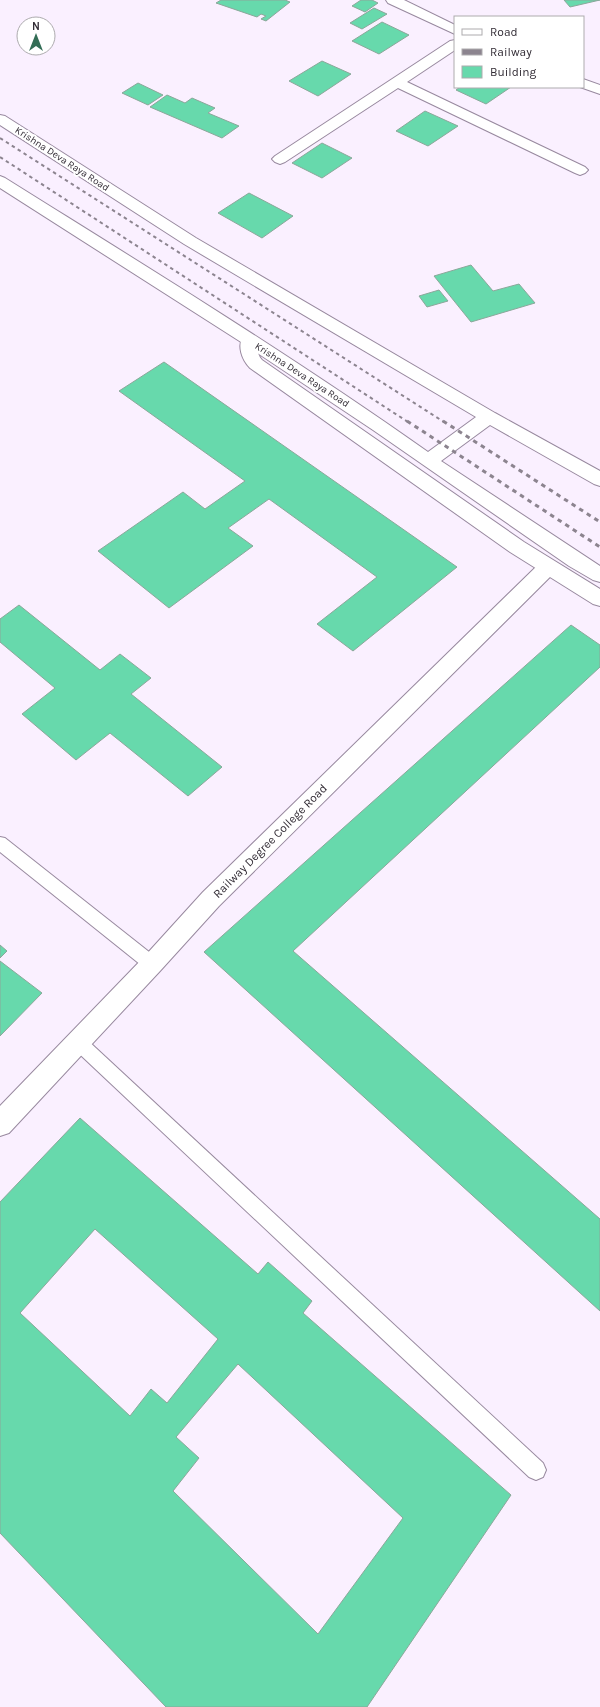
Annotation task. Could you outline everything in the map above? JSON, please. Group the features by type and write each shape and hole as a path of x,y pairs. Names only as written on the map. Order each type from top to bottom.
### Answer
{"street":[{"path":"393,0 454,30"},
{"path":"280,159 454,45"},
{"path":"397,82 580,170"},
{"path":"584,83 600,90"},
{"name":"Krishna Deva Raya Road","path":"0,119 190,241 489,416 600,479"},
{"name":"Krishna Deva Raya Road","path":"0,181 249,340 576,561 600,575"},
{"path":"249,340 251,360 256,364 517,547 600,599"},
{"path":"428,461 489,416"},
{"name":"Railway Degree College Road","path":"0,1124 152,964 211,899 548,567"}],"lane":[{"path":"0,843 152,964"},
{"path":"78,1042 536,1470"}],"building":[{"path":"221,0 285,0 290,2 266,21 261,19 266,16 261,14 257,17 216,3"},
{"path":"361,0 372,0 378,3 365,12 352,6"},
{"path":"564,0 600,0 570,7"},
{"path":"374,8 387,14 362,29 350,23"},
{"path":"382,22 409,35 379,54 352,41"},
{"path":"322,61 351,74 318,96 289,81"},
{"path":"138,83 163,95 148,105 122,93"},
{"path":"459,88 510,88 486,104 456,90"},
{"path":"167,95 185,103 192,98 215,108 208,113 239,126 222,138 150,107"},
{"path":"425,111 458,126 428,146 396,131"},
{"path":"322,143 352,158 322,178 292,163"},
{"path":"249,193 293,216 262,238 218,213"},
{"path":"471,265 493,291 519,284 535,303 471,322 434,276"},
{"path":"439,290 448,301 427,307 419,296"},
{"path":"164,362 457,567 353,651 317,624 377,577 269,499 228,528 253,546 169,608 98,551 183,492 205,509 245,481 119,391"},
{"path":"19,605 100,670 120,654 151,678 131,694 222,767 188,796 110,733 76,760 22,714 55,688 0,642 0,619"},
{"path":"571,625 600,645 600,667 293,951 600,1219 600,1311 204,952"},
{"path":"0,945 7,951 0,958"},
{"path":"0,961 42,993 0,1036"},
{"path":"80,1118 258,1274 268,1262 312,1301 303,1313 511,1495 367,1707 166,1707 0,1533 0,1202","holes":["95,1229 218,1339 167,1403 151,1389 130,1416 20,1313","238,1364 403,1518 318,1634 173,1491 199,1458 176,1437"]}],"railway":[{"path":"0,138 444,422"},
{"path":"0,157 408,422"},
{"path":"407,421 600,547"},
{"path":"443,421 600,522"}]}
